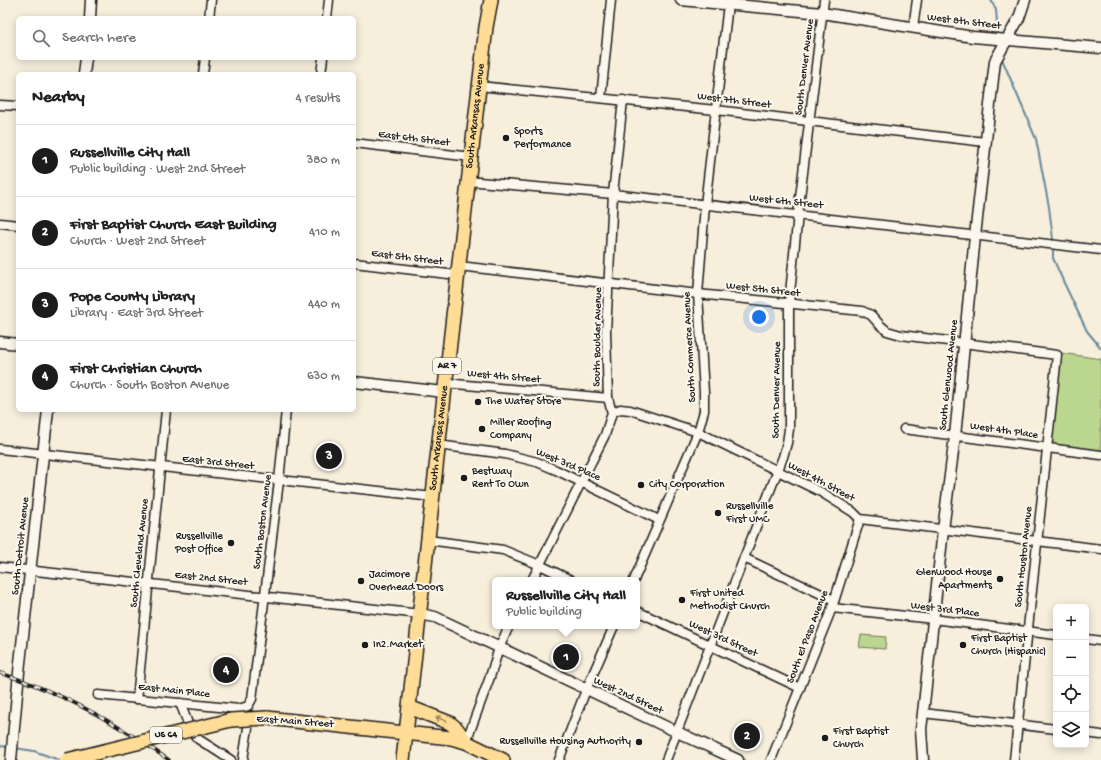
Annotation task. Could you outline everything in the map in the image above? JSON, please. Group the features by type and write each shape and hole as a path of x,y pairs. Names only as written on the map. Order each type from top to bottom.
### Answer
{"main road":[{"name":"South Arkansas Avenue","path":"406,733 479,86 486,27 491,0"},
{"path":"409,707 450,723 457,729 466,742"},
{"name":"East Main Street","path":"68,760 231,720 267,718 406,733"},
{"name":"US 64","path":"406,733 451,738 466,742 502,760"},
{"name":"AR 7","path":"403,760 406,733"}],"street":[{"path":"90,16 91,0"},
{"path":"209,16 211,0"},
{"path":"327,16 329,0"},
{"path":"602,98 611,0"},
{"name":"West 8th Street","path":"681,0 822,13 973,37 1101,48"},
{"name":"South Denver Avenue","path":"666,760 787,443 789,429 789,303 798,214 824,0"},
{"path":"912,27 917,0"},
{"name":"South Glenwood Avenue","path":"923,760 921,730 955,436 985,142 995,61 1019,18 1025,0"},
{"name":"South Commerce Avenue","path":"635,577 698,432 704,411 698,294 705,205 728,4"},
{"path":"84,72 86,60"},
{"path":"203,72 205,60"},
{"path":"321,72 323,60"},
{"name":"West 7th Street","path":"479,86 716,110 985,142"},
{"name":"South Boulder Avenue","path":"612,412 608,398 606,332 610,284 613,194 623,100"},
{"path":"0,105 16,106"},
{"name":"East 6th Street","path":"356,143 471,157"},
{"name":"West 6th Street","path":"468,181 613,194 798,214 1101,250"},
{"path":"0,223 16,225"},
{"name":"East 5th Street","path":"356,263 458,270"},
{"name":"West 5th Street","path":"458,270 610,284 862,311 871,315 887,331 901,335 1057,355"},
{"path":"0,342 16,344"},
{"name":"South Houston Avenue","path":"1014,760 1036,541 1057,355"},
{"path":"356,382 445,388"},
{"name":"West 4th Street","path":"445,388 608,398"},
{"name":"West 4th Street","path":"612,412 620,409 630,410 698,432 822,492 853,512 860,520"},
{"name":"South Detroit Avenue","path":"11,758 48,412"},
{"name":"South Cleveland Avenue","path":"137,699 166,412"},
{"name":"South Boston Avenue","path":"243,760 265,596 286,412"},
{"path":"534,577 605,435 612,412"},
{"name":"West 4th Place","path":"904,429 1101,455"},
{"name":"West 3rd Place","path":"438,445 505,454 537,462 659,520"},
{"name":"East 3rd Street","path":"0,449 433,497"},
{"path":"860,520 1101,549"},
{"name":"South El Paso Avenue","path":"771,760 833,604 860,520"},
{"path":"428,540 503,550 565,577"},
{"name":"West 3rd Place","path":"744,558 833,604 1053,635"},
{"name":"East 2nd Street","path":"0,568 420,614"},
{"name":"West 3rd Street","path":"640,612 800,688"},
{"name":"West 2nd Street","path":"420,614 435,618 738,760"},
{"path":"466,742 499,648 508,629"},
{"path":"559,760 586,690 613,629"},
{"path":"1089,639 1101,641"},
{"name":"East Main Place","path":"98,695 239,709 250,702"},
{"path":"180,703 191,731 198,739 231,760"},
{"path":"923,713 1053,729"},
{"path":"1089,733 1101,735"}],"green space":[{"path":"1061,353 1101,359 1101,452 1059,447 1053,444 1052,434"},
{"path":"861,635 886,637 885,649 859,647"}],"waterway":[{"path":"991,0 996,10 998,35"},
{"path":"1002,59 1036,139 1049,207 1053,239"},
{"path":"1053,251 1053,258 1087,331 1101,348"},
{"path":"0,746 9,747"},
{"path":"15,748 34,751 59,760"}],"railway":[{"path":"0,673 50,692 82,707 133,736 169,760"}],"place":[{"name":"Sports Performance","path":"506,138"},
{"name":"The Water Store","path":"478,402"},
{"name":"Miller Roofing Company","path":"482,429"},
{"name":"Pope County Library","path":"329,456"},
{"name":"Bestway Rent To Own","path":"464,478"},
{"name":"City Corporation","path":"641,485"},
{"name":"Russellville First UMC","path":"718,513"},
{"name":"Russellville Post Office","path":"231,543"},
{"name":"Glenwood House Apartments","path":"1000,579"},
{"name":"Jacimore Overhead Doors","path":"361,581"},
{"name":"First United Methodist Church","path":"682,600"},
{"name":"In2.Market","path":"365,645"},
{"name":"First Baptist Church (Hispanic)","path":"963,645"},
{"name":"Russellville City Hall","path":"566,657"},
{"name":"First Christian Church","path":"226,670"},
{"name":"First Baptist Church East Building","path":"747,736"},
{"name":"First Baptist Church","path":"825,738"},
{"name":"Russellville Housing Authority","path":"639,742"}]}
